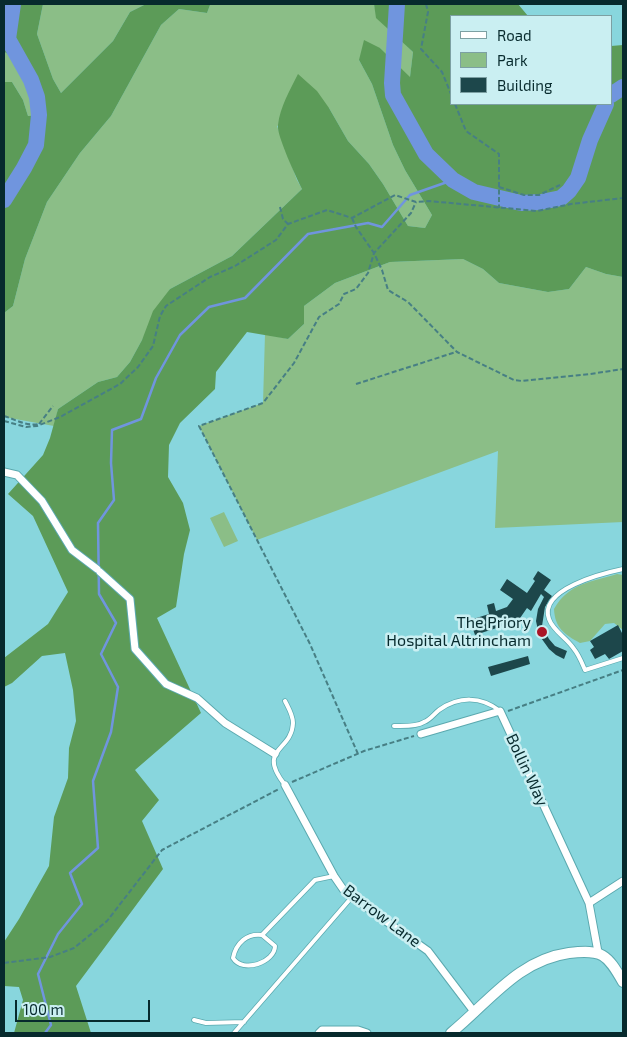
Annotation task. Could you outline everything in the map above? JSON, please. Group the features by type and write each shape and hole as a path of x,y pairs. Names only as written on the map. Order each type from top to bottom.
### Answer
{"street":[{"path":"4,472 16,475 42,501 72,550 99,570 130,599 135,648 166,684 198,698 225,723 275,754"},
{"path":"421,734 500,712"},
{"name":"Bollin Way","path":"500,712 589,903 598,952"},
{"name":"Barrow Lane","path":"286,786 334,876 345,892 428,951 475,1013"},
{"path":"589,903 623,881"},
{"path":"451,1033 475,1013 514,975 535,963 563,954 585,951 598,952 613,965 623,982"},
{"path":"319,1033 322,1030 358,1030 367,1033"}],"lane":[{"path":"623,569 592,577 565,590 550,605 548,612 551,624 574,649 585,670 623,658"},
{"path":"394,726 425,722 446,705 464,699 485,702 500,712"},
{"path":"286,701 293,721 292,730 275,754 273,761 278,776 286,786"},
{"path":"262,935 275,946 272,954 250,967 242,966 236,962 233,958 240,942 250,935 262,935 315,880 334,876"},
{"path":"234,1033 352,898"},
{"path":"194,1020 206,1023 244,1022"}],"path":[{"path":"426,4 428,12 421,48 442,72 450,92"},
{"path":"455,105 466,131 499,154 499,208"},
{"path":"499,188 524,195 539,196 560,186"},
{"path":"352,218 395,195 416,202 429,201 537,211 571,204 623,198"},
{"path":"358,754 310,644 199,426 263,403 294,364 319,317 339,304 344,294 356,289 368,273 374,253 410,213 416,202"},
{"path":"280,207 283,218 288,224"},
{"path":"4,421 26,427 38,425 60,417 120,384 138,366 153,346 160,316 166,306 210,277 235,266 276,240 288,224 327,210 352,218 374,253 388,290 408,302 457,352 514,380 582,375 623,369"},
{"path":"356,384 457,352"},
{"path":"38,425 53,406"},
{"path":"4,416 22,424 38,425"},
{"path":"500,712 623,670"},
{"path":"4,964 50,957 74,948 107,922 162,850 286,786 358,754 421,734"}],"green space":[{"path":"4,4 43,4 37,34 53,79 61,93 113,41 130,12 146,4 210,5 207,13 179,9 161,25 111,116 80,153 47,202 25,259 13,306 4,313 4,82 12,82 23,100 28,116 39,115 37,97 31,80 18,58 4,52"},
{"path":"43,4 146,4 130,12 113,41 61,93 53,79 37,34"},
{"path":"207,4 374,4 377,18 413,52 410,78 380,48 359,60 372,84 393,145 405,170 432,215 425,228 408,226 383,184 369,164 348,141 329,108 277,126 302,189 232,256 170,289 130,362 117,377 98,382 58,409 54,426 4,417 4,313 13,306 25,259 47,202 80,153 111,116 161,25 179,9 207,13 210,5"},
{"path":"374,4 518,4 527,15 450,15 450,105 612,105 612,46 623,45 623,277 606,274 586,267 569,289 548,292 499,283 483,269 463,259 390,262 335,283 304,306 304,324 288,339 247,332 216,372 215,389 180,423 169,445 168,477 183,503 190,530 184,554 176,607 157,618 201,713 135,770 159,800 142,821 163,869 76,986 91,1033 14,1033 23,1000 19,987 4,986 4,942 49,866 54,817 68,778 69,748 76,721 73,690 65,653 42,656 12,683 4,687 4,658 48,624 68,592 33,516 8,494 43,455 58,409 98,382 117,377 130,362 142,340 153,311 170,289 232,256 302,189 283,147 278,130 283,105 298,74 317,91 348,141 369,164 383,184 408,226 425,228 432,215 405,170 393,145 372,84 359,60 364,40 380,48 410,77 413,52 376,18"},
{"path":"4,52 17,58 28,71 34,85 39,115 28,116 23,100 12,82 4,82"},
{"path":"463,259 483,269 499,283 548,292 569,289 586,267 606,274 623,277 623,522 495,528 498,451 257,540 199,426 263,403 265,334 288,339 304,324 304,306 335,283 390,262"},
{"path":"224,512 238,541 224,547 210,518"},
{"path":"617,574 623,575 623,630 614,623 605,624 590,641 580,643 569,637 561,630 556,621 554,609 560,600 581,585"}],"building":[{"path":"538,571 551,580 544,590 552,596 545,607 542,626 555,646 567,651 564,659 549,649 539,635 536,621 538,609 544,597 541,594 531,611 527,608 518,621 475,635 470,620 489,614 487,605 494,603 496,611 507,607 513,599 500,590 507,579 527,593 535,581 533,579"},
{"path":"618,625 623,635 623,651 609,659 605,654 595,659 590,650 594,647 590,641"},
{"path":"528,656 530,664 491,676 488,667"}],"waterway":[{"path":"4,200 36,145 39,115 37,97 31,80 8,39 13,4"},
{"path":"397,4 392,83 393,95 426,154 453,180 474,192 521,203 561,198 569,191 578,178 590,140 606,105"},
{"path":"612,94 623,87"},
{"path":"45,1033 51,1025 38,974 58,934 82,904 70,873 98,848 93,781 111,732 118,687 101,654 116,623 99,594 98,523 114,500 111,463 112,430 141,419 156,378 180,335 209,307 245,298 308,234 368,223 382,227 410,195 453,180"}],"place":[{"name":"The Priory Hospital Altrincham","path":"542,632"}]}
